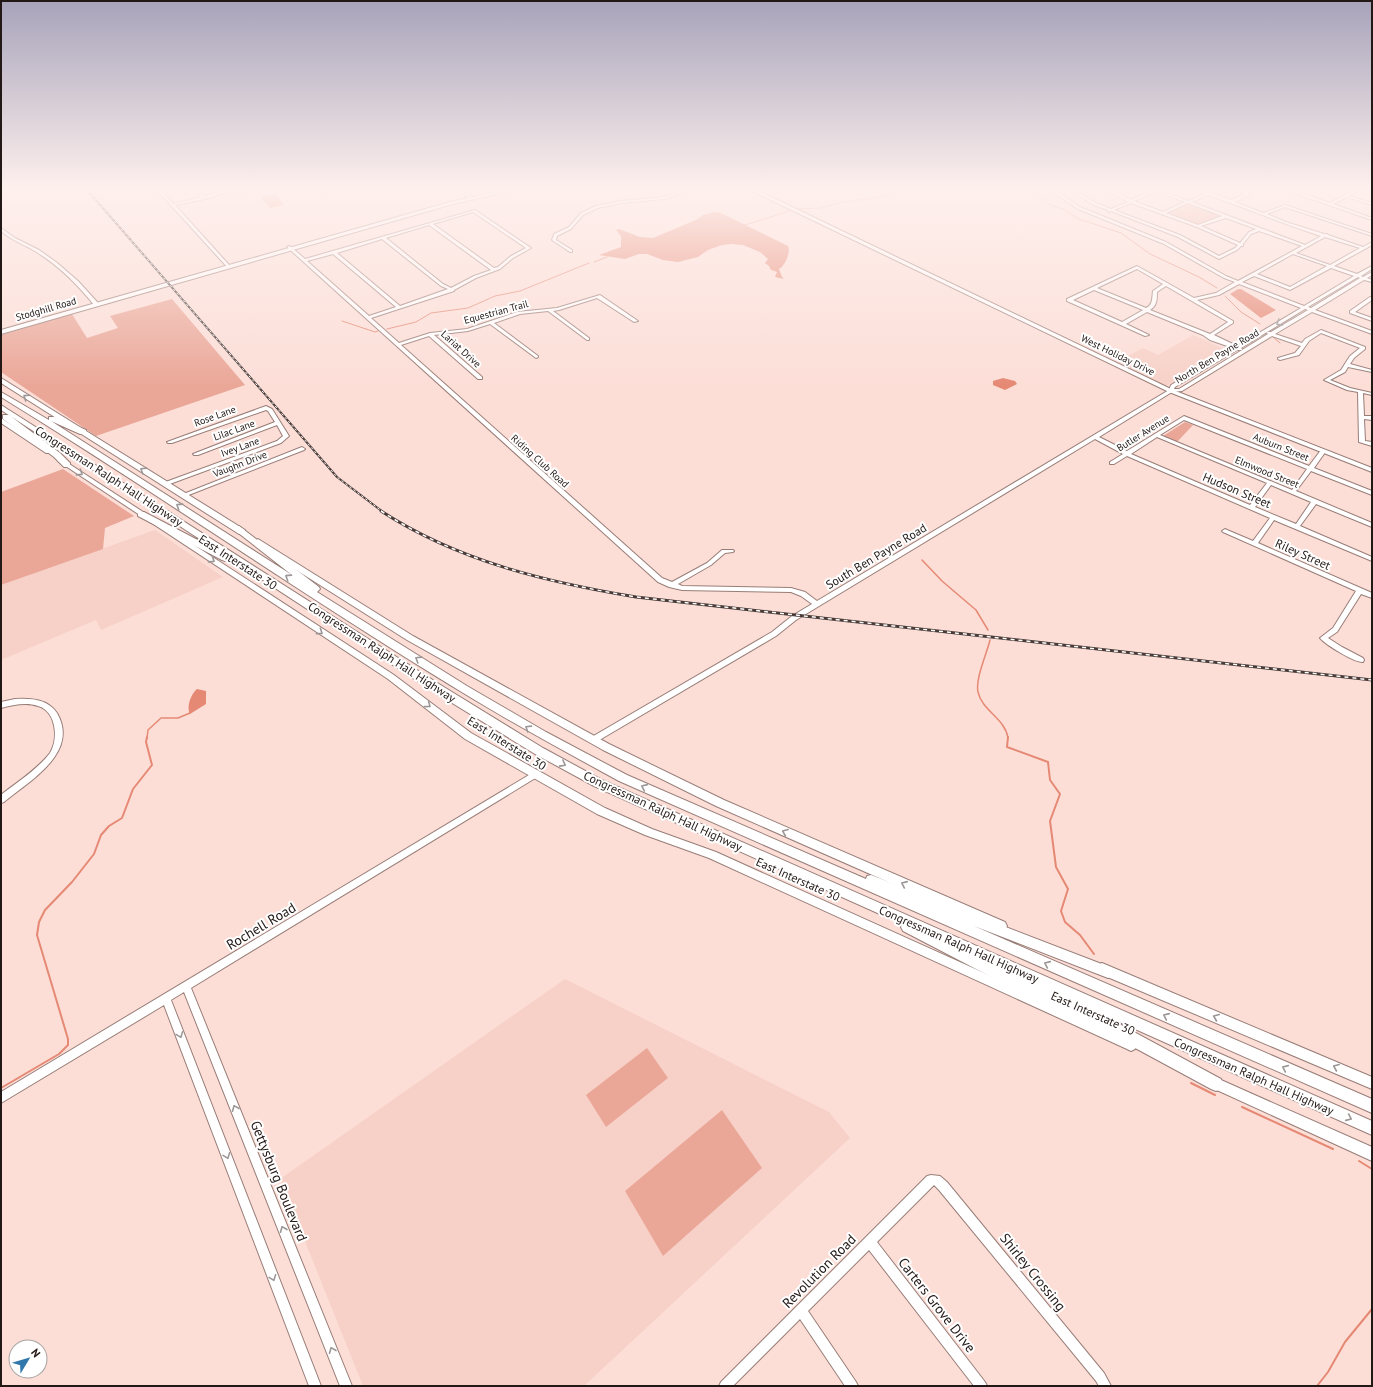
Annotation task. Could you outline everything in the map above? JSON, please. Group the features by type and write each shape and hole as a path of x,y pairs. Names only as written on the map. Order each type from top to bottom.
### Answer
{"highway":[{"path":"1,392 55,421 83,432"},
{"name":"Congressman Ralph Hall Highway","path":"1,392 344,614 536,732 623,778 1372,1106"},
{"name":"Congressman Ralph Hall Highway","path":"1,407 435,687 539,751 598,783 1372,1128"},
{"path":"1,414 57,455 67,465"},
{"path":"141,514 293,595"},
{"path":"236,528 338,605 344,614"},
{"path":"680,802 901,892 1108,972"},
{"path":"853,897 925,938 1008,979 1092,1017 1216,1084"}],"main road":[{"path":"95,303 263,256"},
{"name":"West Holiday Drive","path":"888,256 1171,392 1372,470"},
{"name":"Stodghill Road","path":"1,328 95,303"},
{"name":"Stodghill Road","path":"1,332 95,303"},
{"path":"1,380 410,638 593,740 720,804 1108,972 1372,1083"},
{"name":"East Interstate 30","path":"1,420 141,514 391,677 468,736 534,775 632,825 712,855 1372,1154"}],"street":[{"path":"44,256 63,269 81,286 95,303"},
{"path":"219,256 228,266"},
{"name":"Riding Club Road","path":"298,256 660,580 682,588 791,590 803,594 817,604"},
{"path":"304,261 322,256"},
{"path":"338,256 399,308"},
{"path":"405,256 442,285 452,290"},
{"path":"474,256 494,270"},
{"path":"368,318 452,290 475,277 504,265 514,256"},
{"path":"1186,256 1210,270 1267,294 1269,297 1303,308 1372,337"},
{"path":"1192,300 1217,294 1288,256"},
{"path":"1301,256 1372,281"},
{"path":"1253,274 1290,288 1348,256"},
{"path":"1147,335 1070,300 1137,267 1230,322 1208,336"},
{"name":"North Ben Payne Road","path":"1171,392 1173,386 1372,267"},
{"name":"North Ben Payne Road","path":"1171,392 1180,390 1202,377 1372,273"},
{"path":"1122,324 1146,311 1154,303 1155,291 1166,284"},
{"path":"1093,288 1244,351"},
{"name":"Equestrian Trail","path":"398,345 430,334 468,330 523,312 550,311 598,296 636,321"},
{"path":"1372,299 1352,312 1372,320"},
{"path":"550,311 588,339"},
{"path":"1310,311 1372,333"},
{"path":"492,323 536,357"},
{"path":"1265,331 1303,345"},
{"path":"1280,359 1297,354 1303,345 1321,331 1364,348 1352,357 1343,372 1326,380 1360,392 1372,394"},
{"name":"Lariat Drive","path":"430,334 480,378"},
{"path":"1348,364 1372,371"},
{"path":"1194,373 1202,377"},
{"name":"South Ben Payne Road","path":"593,740 774,634 794,618 1171,392"},
{"path":"1360,392 1362,442 1372,444"},
{"name":"Ivey Lane","path":"165,484 282,441 286,436 270,410 266,408"},
{"name":"Rose Lane","path":"170,442 266,408"},
{"path":"1361,417 1372,418"},
{"name":"Butler Avenue","path":"1112,463 1184,418"},
{"name":"Auburn Street","path":"1184,418 1372,493"},
{"name":"Lilac Lane","path":"196,454 278,423"},
{"name":"Elmwood Street","path":"1156,435 1372,524"},
{"name":"Hudson Street","path":"1096,437 1127,454 1372,559"},
{"name":"Vaughn Drive","path":"184,495 302,449"},
{"path":"1293,492 1324,451"},
{"path":"1251,508 1270,483"},
{"path":"1297,527 1316,501"},
{"path":"1254,544 1273,517"},
{"name":"Riley Street","path":"1225,531 1372,596"},
{"path":"671,585 709,564 724,551 731,551"},
{"path":"1359,591 1335,630 1323,638 1350,657 1360,660"},
{"path":"1,705 18,701 39,702 48,706 60,730 59,739 55,750 47,761 1,800"},
{"name":"Rochell Road","path":"1,1098 534,775"},
{"name":"Gettysburg Boulevard","path":"186,986 346,1386"},
{"path":"166,998 315,1386"},
{"name":"Revolution Road","path":"725,1386 870,1242 927,1183 936,1180"},
{"name":"Shirley Crossing","path":"936,1180 943,1186 1075,1346 1100,1377 1105,1386"},
{"name":"Carters Grove Drive","path":"870,1242 981,1386"},
{"path":"800,1310 852,1386"}],"shaded area":[{"path":"604,256 634,256 625,259"},
{"path":"652,256 700,256 678,262 663,260"},
{"path":"764,256 788,256 779,269 784,279 775,277 777,272 771,270 765,263 768,259"},
{"path":"1238,289 1241,289 1276,310 1261,318 1230,294"},
{"path":"172,299 245,385 96,436 1,372 1,335 72,314 87,338 118,328 110,316"},
{"path":"1193,335 1227,350 1166,386 1117,362 1143,348 1158,355"},
{"path":"1003,378 1015,381 1017,384 1005,390 993,385 993,381"},
{"path":"1185,422 1193,425 1177,442 1163,436"},
{"path":"63,469 134,516 105,528 103,549 1,585 1,492"},
{"path":"155,530 223,577 101,630 96,620 1,660 1,585"},
{"path":"197,689 206,691 206,704 190,714 190,701"},
{"path":"565,979 829,1112 850,1138 584,1386 363,1386 280,1179"},
{"path":"647,1048 668,1078 606,1127 586,1095"},
{"path":"722,1110 762,1168 663,1256 625,1191"}],"waterway":[{"path":"1154,256 1199,277 1217,288"},
{"path":"594,262 607,257"},
{"path":"387,329 416,322 431,313 468,308 495,296 520,291 589,263"},
{"path":"1225,296 1241,312 1260,324"},
{"path":"342,321 375,332 378,331"},
{"path":"1273,337 1280,343"},
{"path":"922,560 942,581 976,610 988,630"},
{"path":"990,640 978,680 978,692 980,699 1003,725 1008,738"},
{"path":"147,738 148,730 161,718 178,718 190,713"},
{"path":"1,1088 59,1054 68,1045 68,1039 37,935 39,922 45,910 72,882 94,854 101,835 109,826 122,818 133,789 152,765 146,742 147,737"},
{"path":"1008,738 1007,747 1048,762 1050,780 1060,794 1050,821 1056,867 1068,889 1061,911 1065,922 1080,935 1094,954"},
{"path":"1191,1083 1215,1095"},
{"path":"1242,1107 1333,1149"},
{"path":"1359,1161 1372,1169"},
{"path":"1317,1386 1328,1372 1345,1342 1372,1309"}],"railway":[{"path":"144,256 337,477 383,512"},
{"path":"381,511 410,528 441,543 504,567 569,584 636,597 1372,680"}]}
